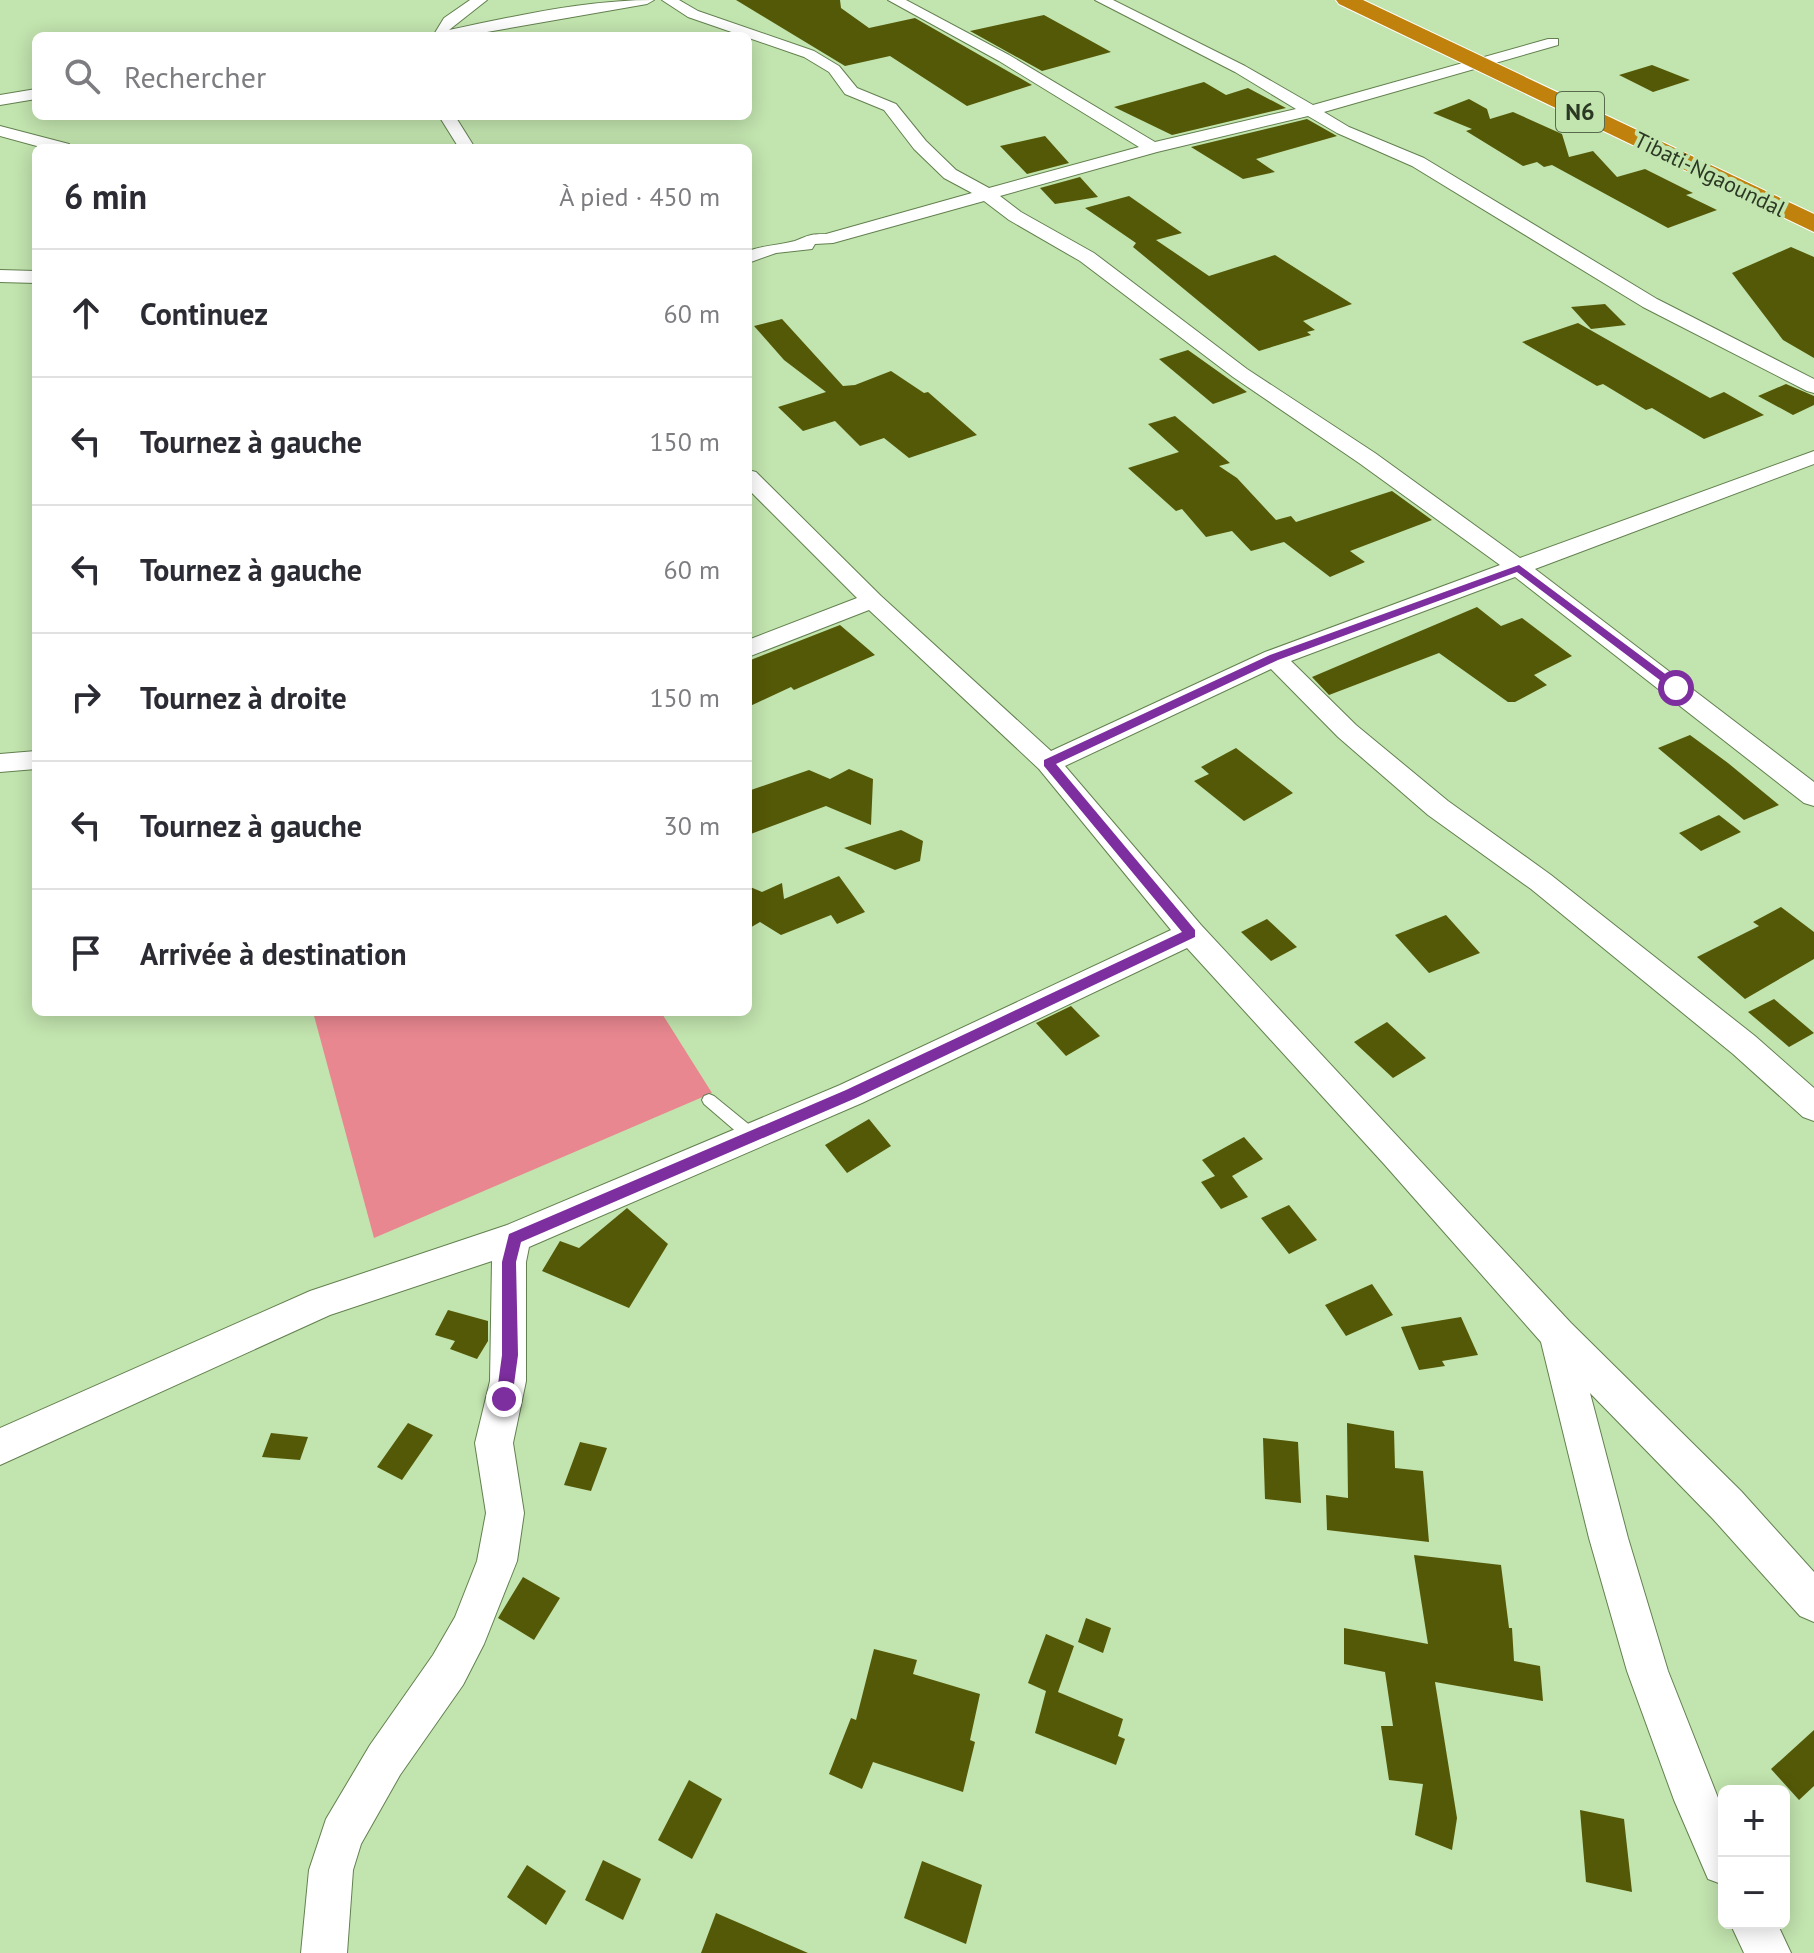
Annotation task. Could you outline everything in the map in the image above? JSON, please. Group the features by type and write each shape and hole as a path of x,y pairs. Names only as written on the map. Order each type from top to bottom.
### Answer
{"highway":[{"name":"Tibati-Ngaoundal","path":"1346,0 1814,224"}],"street":[{"path":"443,32 449,21 480,0"},
{"path":"460,32 647,0"},
{"path":"669,0 693,14 746,32"},
{"path":"895,0 1004,58 1153,148"},
{"path":"1102,0 1240,69 1354,135 1418,162 1650,303 1814,387"},
{"path":"752,34 824,62 843,77 851,91 883,102 898,114 920,145 950,174 1087,257 1240,373 1367,458 1519,568 1814,796"},
{"path":"752,256 773,248 806,245 808,239 827,239 1153,148 1313,112 1553,42"},
{"path":"0,100 32,95"},
{"path":"450,120 464,144"},
{"path":"0,131 48,144"},
{"path":"0,276 32,277"},
{"path":"1048,763 1274,658 1814,457"},
{"path":"752,481 873,601 1048,763 1191,933 1558,1335 1727,1505 1814,1602"},
{"path":"752,647 811,622 873,601"},
{"path":"1274,658 1347,731 1438,808 1541,882 1744,1045 1814,1108"},
{"path":"0,763 32,760"},
{"path":"0,1447 322,1302 514,1238 851,1094 1191,933"},
{"path":"324,1953 331,1870 342,1835 355,1807 385,1760 448,1670 470,1630 497,1561 505,1513 494,1443 508,1381 509,1262 514,1238"},
{"path":"1558,1335 1638,1643 1696,1805 1721,1857"},
{"path":"1756,1929 1768,1953"}],"lane":[{"path":"709,1100 752,1136"}],"shaded area":[{"path":"314,1016 664,1016 712,1093 374,1238"}],"building":[{"path":"736,0 840,0 841,8 869,28 915,18 1032,85 967,106 890,56 845,66"},
{"path":"1044,15 1111,52 1042,71 970,31"},
{"path":"1652,65 1690,80 1653,92 1619,75"},
{"path":"1204,82 1226,95 1248,88 1286,108 1172,135 1114,107"},
{"path":"1469,99 1487,109 1490,119 1513,112 1562,134 1569,157 1593,151 1617,177 1645,169 1693,193 1686,195 1717,210 1668,228 1552,165 1544,167 1537,162 1523,166 1466,131 1472,129 1433,113"},
{"path":"1307,119 1337,136 1256,159 1275,172 1243,179 1191,147"},
{"path":"1045,136 1069,163 1027,174 1000,146"},
{"path":"1080,177 1098,197 1055,204 1040,188"},
{"path":"1129,196 1182,233 1156,240 1209,276 1275,255 1352,304 1303,321 1315,330 1307,332 1311,335 1259,351 1133,247 1136,243 1085,208"},
{"path":"1791,247 1814,257 1814,358 1783,340 1732,273"},
{"path":"1605,304 1626,325 1591,329 1571,307"},
{"path":"782,319 843,386 855,385 891,371 924,393 928,392 977,435 909,458 884,438 860,446 835,421 803,431 778,407 826,392 784,360 754,326"},
{"path":"1578,323 1710,398 1724,392 1764,415 1704,439 1652,408 1646,410 1603,384 1597,386 1522,342"},
{"path":"1188,350 1247,392 1213,404 1159,359"},
{"path":"1786,384 1814,396 1814,405 1793,415 1758,396"},
{"path":"1175,416 1230,463 1219,466 1237,478 1276,520 1291,516 1296,522 1392,491 1432,520 1350,551 1365,562 1330,577 1284,542 1251,551 1232,531 1206,537 1182,509 1176,511 1128,468 1179,452 1148,424"},
{"path":"1477,607 1501,626 1522,618 1572,656 1534,675 1547,685 1515,702 1508,702 1439,653 1329,695 1312,677"},
{"path":"840,625 875,655 752,705 752,659"},
{"path":"1690,735 1779,805 1744,820 1658,748"},
{"path":"1236,748 1293,793 1244,821 1194,781 1209,774 1201,767"},
{"path":"849,769 873,779 871,825 826,806 752,834 752,790 809,770 830,779"},
{"path":"1719,815 1741,832 1701,851 1679,833"},
{"path":"901,830 923,841 920,861 895,870 844,848"},
{"path":"839,876 865,912 837,924 831,915 781,935 760,922 752,927 752,888 762,892 782,883 784,899"},
{"path":"1781,907 1814,932 1814,959 1745,999 1697,957 1759,926 1753,922"},
{"path":"1446,915 1480,953 1429,973 1395,935"},
{"path":"1267,919 1297,947 1271,961 1241,932"},
{"path":"1774,999 1814,1033 1789,1047 1748,1012"},
{"path":"1071,1006 1100,1036 1066,1056 1036,1023"},
{"path":"1387,1022 1426,1058 1393,1078 1354,1042"},
{"path":"869,1119 891,1146 847,1173 825,1145"},
{"path":"1244,1137 1263,1159 1232,1176 1248,1197 1221,1209 1201,1182 1215,1176 1202,1160"},
{"path":"1289,1205 1317,1240 1289,1254 1261,1218"},
{"path":"627,1208 668,1244 629,1308 542,1271 560,1241 579,1248"},
{"path":"1372,1284 1393,1315 1346,1336 1325,1305"},
{"path":"448,1310 488,1321 488,1341 477,1359 450,1349 455,1341 435,1335"},
{"path":"1461,1317 1478,1355 1442,1361 1445,1366 1419,1370 1401,1327"},
{"path":"408,1423 433,1435 402,1480 377,1467"},
{"path":"1347,1423 1394,1431 1395,1468 1423,1471 1429,1542 1327,1530 1326,1495 1348,1498"},
{"path":"271,1433 308,1437 300,1460 262,1457"},
{"path":"1263,1438 1298,1442 1301,1503 1265,1499"},
{"path":"580,1442 607,1448 591,1491 564,1485"},
{"path":"1414,1555 1501,1565 1509,1628 1512,1628 1514,1661 1540,1666 1543,1701 1435,1682 1457,1818 1452,1850 1415,1835 1423,1784 1389,1780 1381,1726 1393,1726 1385,1672 1344,1664 1344,1628 1428,1644"},
{"path":"523,1577 560,1598 534,1640 498,1618"},
{"path":"1086,1618 1111,1628 1103,1653 1078,1642"},
{"path":"1046,1634 1074,1646 1058,1692 1123,1719 1118,1736 1125,1739 1116,1765 1035,1733 1046,1691 1028,1683"},
{"path":"874,1649 917,1660 913,1674 980,1694 970,1740 975,1742 963,1792 873,1762 862,1789 829,1774 851,1718 856,1720"},
{"path":"1814,1730 1814,1786 1799,1800 1790,1790 1790,1785 1785,1785 1771,1769"},
{"path":"689,1780 722,1799 692,1859 658,1840"},
{"path":"1580,1810 1624,1819 1632,1892 1586,1882"},
{"path":"603,1860 641,1879 623,1920 585,1900"},
{"path":"922,1861 982,1885 966,1944 904,1918"},
{"path":"527,1865 566,1891 546,1925 507,1897"},
{"path":"716,1913 808,1953 701,1953"}],"route":[{"path":"504,1399 510,1355 509,1262 514,1238 851,1094 1191,933 1048,763 1274,658 1519,568 1676,688"}]}
